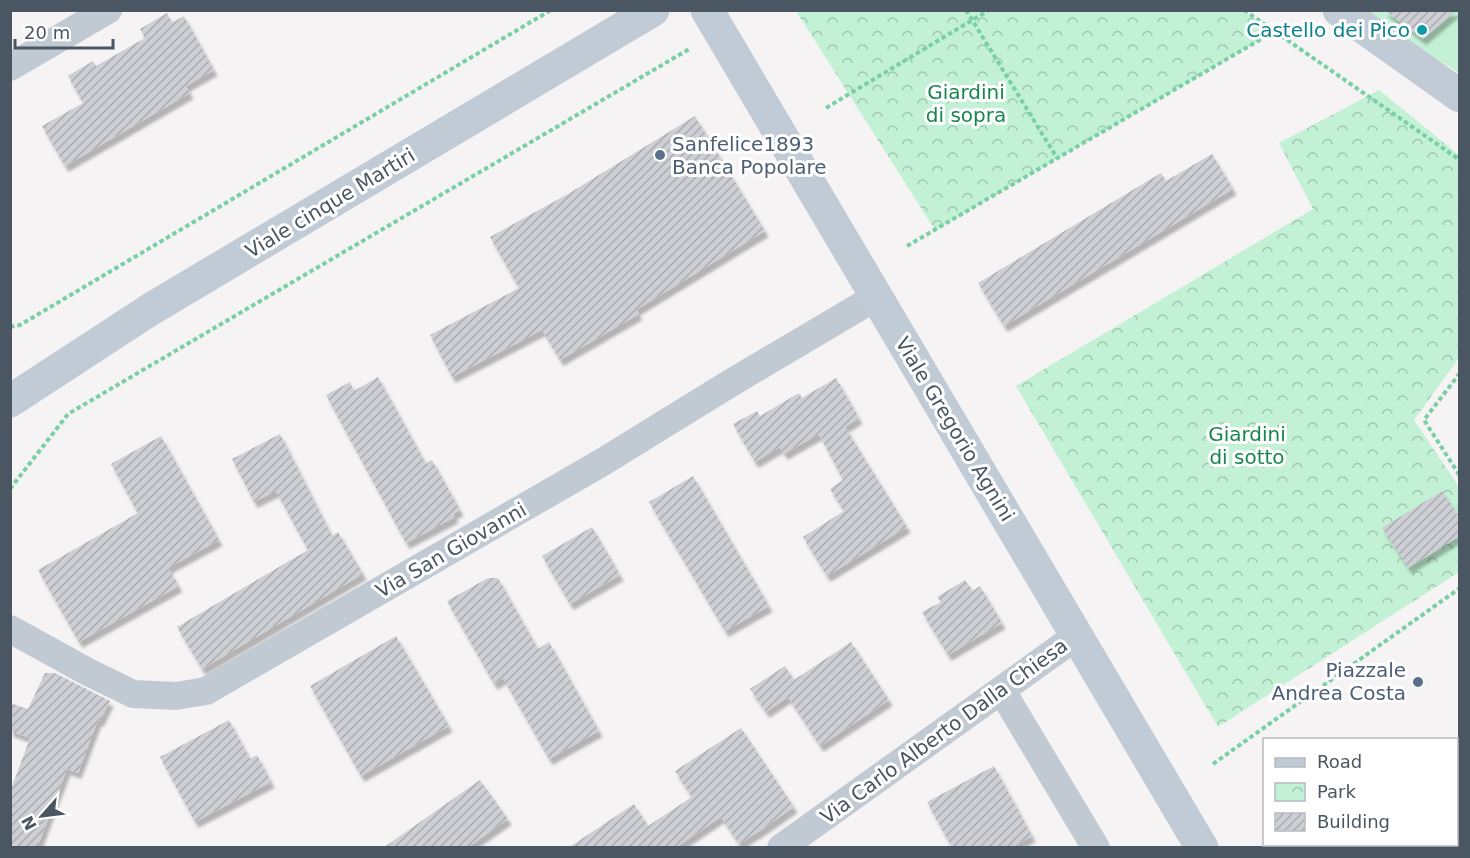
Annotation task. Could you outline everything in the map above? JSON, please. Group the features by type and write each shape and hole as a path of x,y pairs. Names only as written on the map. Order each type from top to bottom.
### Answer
{"main road":[{"name":"Viale cinque Martiri","path":"10,401 151,309 653,10"},
{"path":"1339,10 1460,96"},
{"name":"Viale Gregorio Agnini","path":"713,21 1203,848"}],"street":[{"path":"10,67 108,10"},
{"name":"Via San Giovanni","path":"10,628 88,672 133,694 176,696 206,691 601,463 876,297"},
{"name":"Via Carlo Alberto Dalla Chiesa","path":"781,848 1077,636"},
{"path":"1002,691 1096,848"}],"path":[{"path":"10,327 20,325 551,10"},
{"path":"966,10 1058,158"},
{"path":"826,108 989,10"},
{"path":"1244,10 1460,160"},
{"path":"10,489 68,414 713,21"},
{"path":"907,246 1275,31"},
{"path":"1460,373 1424,420 1460,476"},
{"path":"1213,764 1460,588"}],"green space":[{"name":"Giardini di sopra","path":"1240,10 1275,31 935,230 796,11"},
{"path":"1360,11 1459,11 1459,73"},
{"name":"Giardini di sotto","path":"1379,90 1459,155 1459,358 1414,420 1459,487 1459,572 1218,727 1016,386 1313,209 1279,143"}],"building":[{"name":"Castello dei Pico","path":"1384,10 1457,10 1423,39"},
{"path":"167,13 172,23 184,16 214,70 186,86 190,93 65,166 42,126 83,103 68,76 93,61 96,66 145,38 140,29"},
{"path":"695,116 765,231 636,310 639,314 560,360 542,330 452,377 430,335 519,288 490,237 568,194"},
{"path":"1212,154 1233,189 1004,326 978,283 1161,173 1166,181"},
{"path":"378,377 426,464 432,460 460,510 453,514 455,517 406,543 326,395 350,382 354,391"},
{"path":"836,378 859,418 845,427 907,527 827,576 803,537 844,511 830,489 843,480 819,434 784,454 780,447 755,462 733,424 757,411 760,416 799,393 802,398"},
{"path":"280,434 332,536 338,532 363,574 202,669 177,627 308,550 276,491 254,502 232,459"},
{"path":"161,436 219,540 168,568 179,586 79,642 38,570 138,513 111,464"},
{"path":"693,476 769,606 725,631 649,502"},
{"path":"1442,491 1460,518 1460,536 1408,568 1382,528"},
{"path":"592,527 620,575 570,604 542,556"},
{"path":"488,578 498,578 538,649 549,642 599,731 549,759 503,678 494,684 447,601"},
{"path":"965,580 973,591 980,586 1002,623 948,655 922,612 941,602 937,597"},
{"path":"396,636 449,726 361,776 310,686"},
{"path":"851,642 889,700 820,746 788,697 766,712 750,689 785,666 794,680"},
{"path":"45,673 55,673 110,701 100,721 98,720 78,773 67,769 37,848 10,848 10,792 30,738 10,731 10,703 28,709"},
{"path":"229,720 250,759 257,755 271,782 195,822 160,757"},
{"path":"741,728 794,807 761,830 739,844 721,817 675,848 568,848 634,804 648,826 692,797 675,771"},
{"path":"994,766 1032,836 1011,848 952,848 927,802"},
{"path":"480,780 508,819 467,848 383,848"}],"place":[{"name":"Castello dei Pico","path":"1422,30"},
{"name":"Sanfelice1893 Banca Popolare","path":"660,155"},
{"name":"Piazzale Andrea Costa","path":"1418,682"}]}
